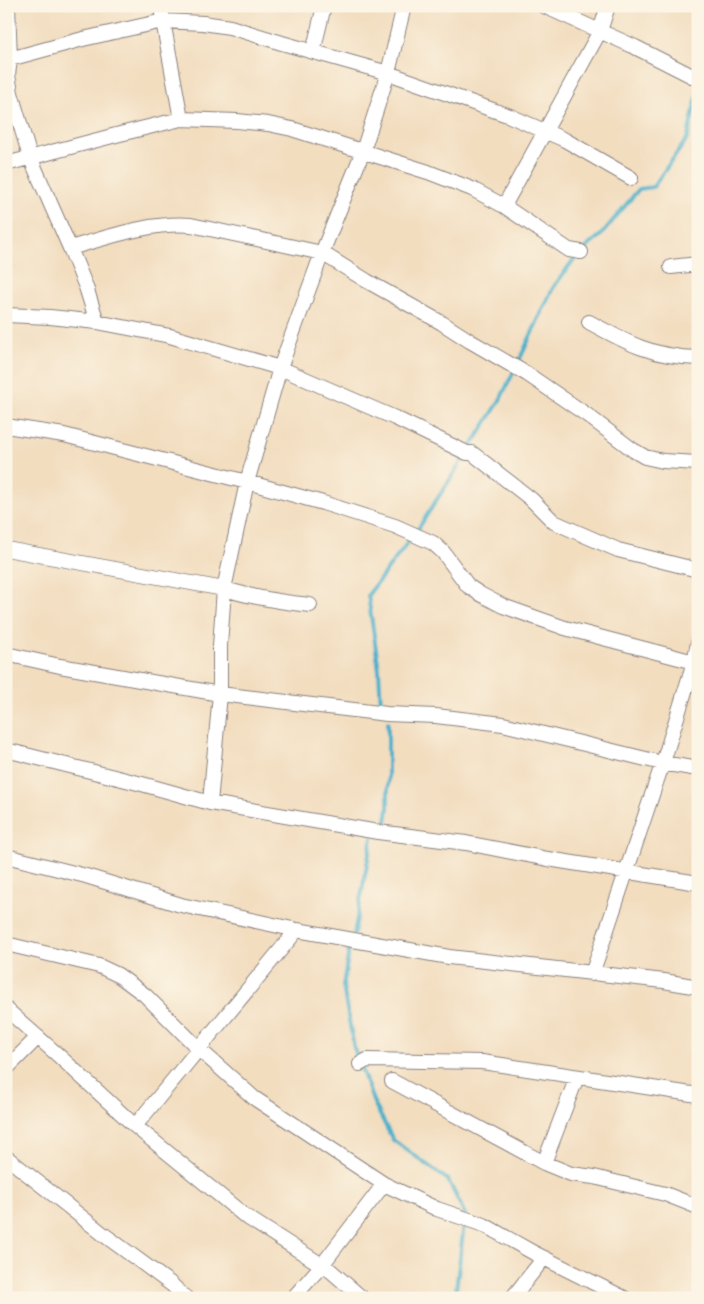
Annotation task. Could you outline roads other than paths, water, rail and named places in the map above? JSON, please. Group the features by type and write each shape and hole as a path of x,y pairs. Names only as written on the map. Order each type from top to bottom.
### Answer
{"street":[{"path":"8,6 8,75 30,157 86,286 97,322"},
{"path":"161,6 181,119"},
{"path":"313,52 324,6"},
{"path":"210,803 220,694 220,646 224,589 246,482 280,368 362,151 388,73 404,6"},
{"path":"544,6 634,47 698,79"},
{"path":"504,206 600,31 608,6"},
{"path":"8,60 83,39 163,21 203,22 230,27 388,73 510,116 565,140 631,178"},
{"path":"6,164 181,119 268,124 292,129 428,172 472,189 504,206 569,250 580,252"},
{"path":"70,248 134,230 175,224 191,225 322,253 367,282 442,323 516,367 645,457 698,464"},
{"path":"671,267 698,264"},
{"path":"6,315 97,322 170,336 280,368 396,418 468,452 531,499 554,522 618,550 698,570"},
{"path":"589,322 626,342 656,353 698,358"},
{"path":"6,426 64,435 246,482 395,526 433,543 443,552 468,586 503,606 564,628 696,663"},
{"path":"6,549 224,589 252,597 310,605"},
{"path":"592,974 696,663 698,642"},
{"path":"6,654 60,666 220,694 387,714 436,716 503,724 662,763 698,769"},
{"path":"6,750 210,803 369,830 466,843 548,859 698,883"},
{"path":"6,856 86,876 181,905 297,930 449,957 664,981 698,987"},
{"path":"135,1126 200,1050 297,930"},
{"path":"6,944 99,966 118,975 145,995 200,1050 254,1098 384,1184 437,1209 484,1225 544,1258 624,1298"},
{"path":"6,1009 135,1126 245,1216 331,1271 362,1298"},
{"path":"6,1068 38,1037"},
{"path":"360,1064 367,1060 482,1062 698,1095"},
{"path":"544,1163 577,1077"},
{"path":"392,1081 544,1163 571,1174 594,1177 665,1194 698,1206"},
{"path":"6,1157 171,1284 186,1298"},
{"path":"294,1298 322,1265 384,1184"},
{"path":"512,1298 544,1258"}],"waterway":[{"path":"582,251 601,235 639,189 653,187 687,139 698,93"},
{"path":"517,365 553,288 577,255"},
{"path":"469,450 499,402 514,371"},
{"path":"416,532 465,456"},
{"path":"381,706 379,670 368,595 412,537"},
{"path":"386,822 388,808 388,722"},
{"path":"354,934 372,838"},
{"path":"349,950 343,986 354,1048 359,1061"},
{"path":"361,1068 373,1101 393,1140 448,1180 465,1214"},
{"path":"455,1298 464,1224"}]}
